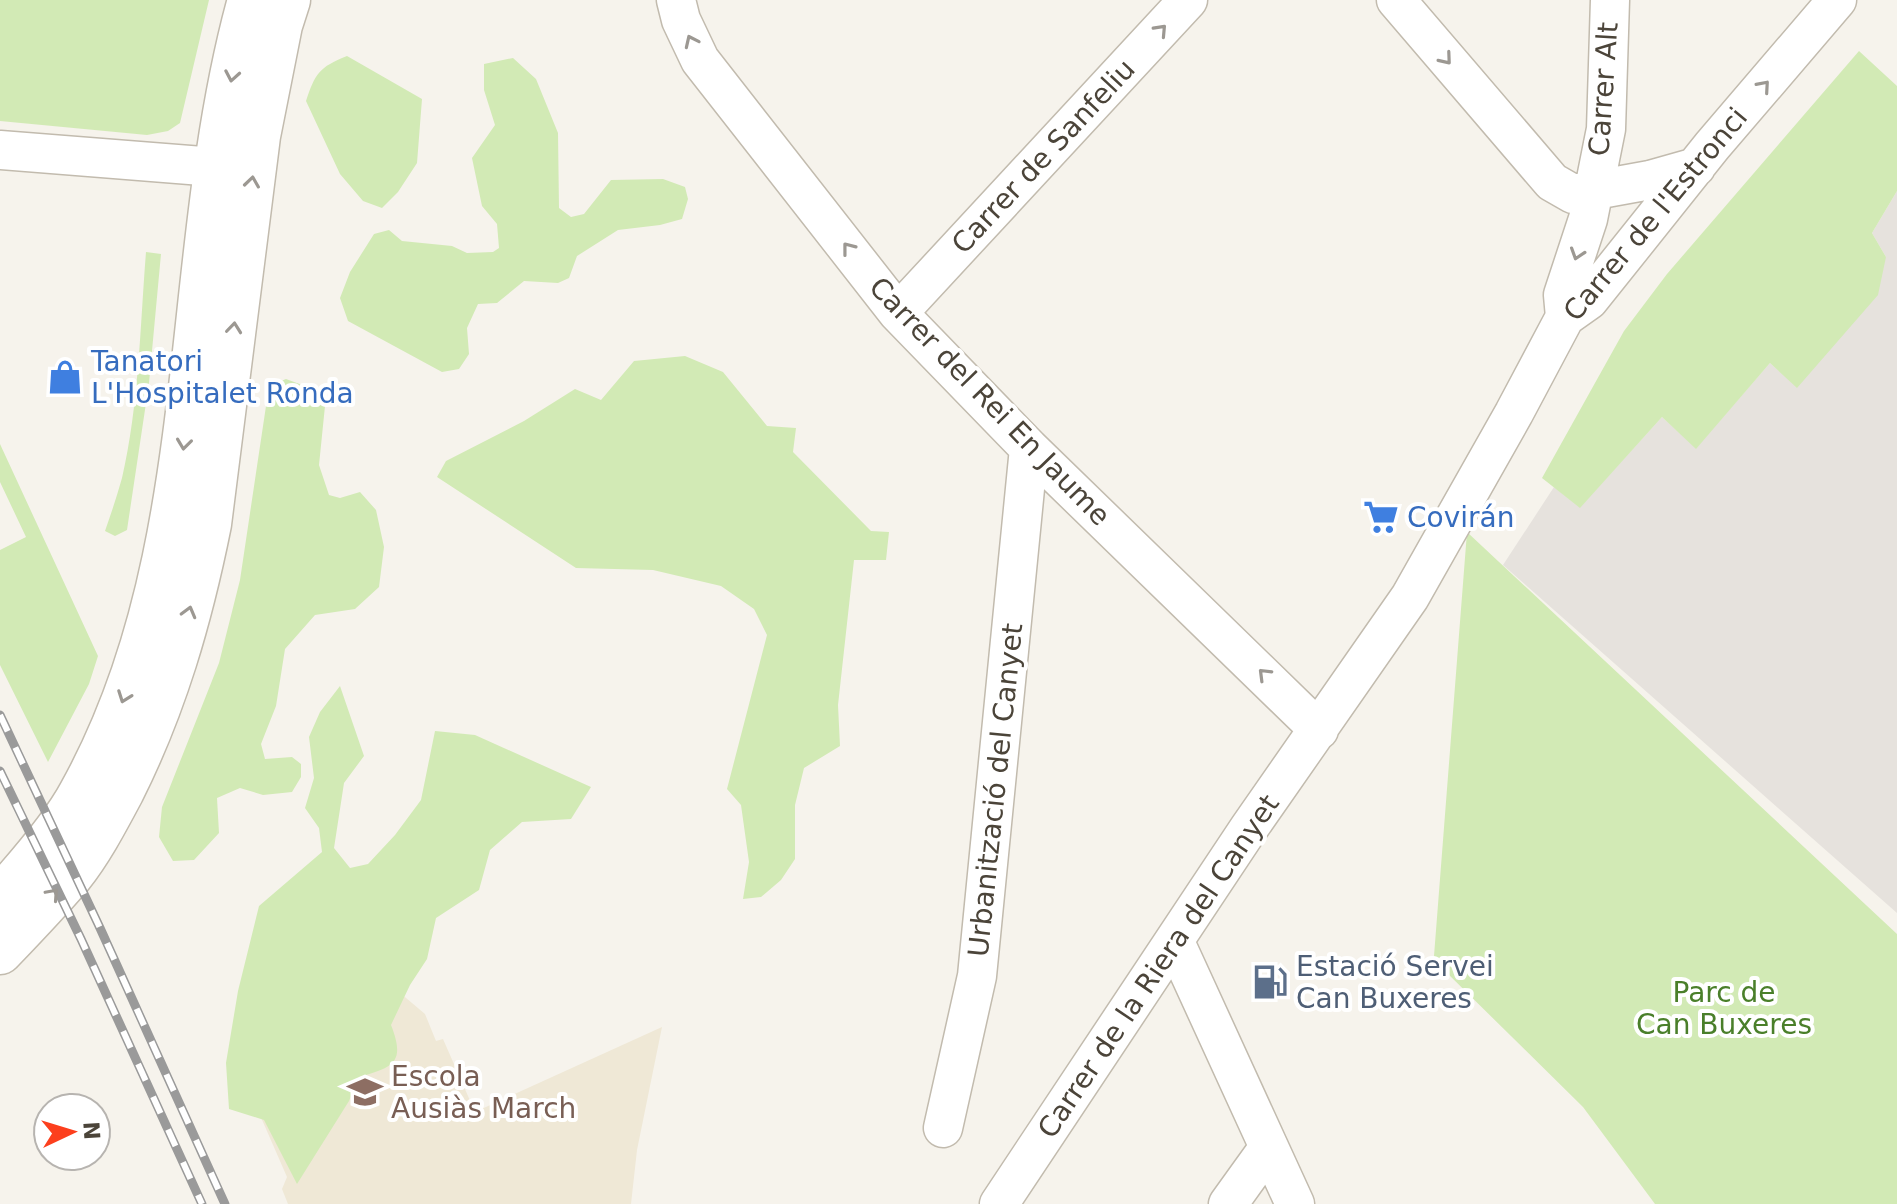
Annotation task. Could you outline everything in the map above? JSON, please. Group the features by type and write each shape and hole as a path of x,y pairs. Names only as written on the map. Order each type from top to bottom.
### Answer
{"street":[{"path":"0,898 81,795 124,698 149,620 167,547 183,459 215,167 236,53 250,0"},
{"path":"0,952 72,873 109,816 140,754 169,680 197,581 209,524 258,136 280,25 288,0"},
{"name":"Carrer del Rei En Jaume","path":"676,0 681,20 700,60 898,313 1029,448 1319,730"},
{"name":"Carrer de Sanfeliu","path":"898,313 1188,0"},
{"path":"1396,0 1552,182 1573,194 1650,180 1696,167"},
{"name":"Carrer Alt","path":"1565,317 1563,295 1588,219 1606,129 1610,0"},
{"name":"Carrer de l'Estronci","path":"1319,730 1410,597 1565,317 1589,300 1837,0"},
{"path":"0,150 215,167"},
{"name":"Urbanització del Canyet","path":"943,1128 977,976 1029,448"},
{"name":"Carrer de la Riera del Canyet","path":"999,1204 1249,828 1319,730"},
{"path":"1175,942 1295,1204"},
{"path":"1228,1204 1269,1147"}],"shaded area":[{"path":"1897,191 1897,913 1503,565 1554,487 1580,507 1662,417 1696,448 1770,363 1797,387 1886,257 1872,233"},
{"name":"Escola Ausiàs March","path":"386,981 425,1014 436,1041 443,1039 475,1112 662,1027 637,1150 631,1204 288,1204 282,1189 287,1177 256,1106"}],"green space":[{"path":"0,0 209,0 180,123 168,131 147,135 0,121"},
{"path":"1859,51 1897,86 1897,191 1872,233 1886,257 1878,295 1797,388 1770,363 1696,449 1662,417 1580,508 1542,478 1624,331 1667,274"},
{"path":"347,56 422,99 417,163 398,192 382,208 363,201 340,174 306,101 319,72"},
{"path":"513,58 536,79 558,133 559,208 571,217 584,214 611,180 663,179 685,187 688,199 682,219 618,230 577,256 569,278 558,283 524,281 497,303 478,304 467,328 469,354 459,369 442,372 348,321 340,298 350,272 374,234 389,230 402,241 452,246 467,253 493,252 499,248 497,224 482,206 472,158 495,125 484,90 484,64"},
{"path":"146,252 161,254 149,383 127,530 115,536 105,531 128,450"},
{"path":"685,356 723,372 767,426 796,428 793,452 871,531 889,532 886,560 854,560 838,705 840,746 804,768 795,805 795,859 781,880 761,897 743,899 749,862 741,805 727,789 767,635 754,609 721,586 653,570 576,568 437,477 446,461 524,421 575,389 601,400 634,361"},
{"path":"286,379 305,386 325,406 319,465 329,495 340,498 360,492 376,510 384,547 379,587 355,609 315,615 285,649 276,706 261,744 265,759 292,757 301,764 301,777 292,792 263,795 240,788 217,798 219,833 194,860 173,861 159,837 162,807 219,663 240,580 269,386"},
{"path":"0,444 98,656 89,684 48,762 0,665 0,550 26,537 0,482"},
{"name":"Parc de Can Buxeres","path":"1467,532 1897,934 1897,1204 1655,1204 1583,1107 1445,971 1434,956"},
{"path":"340,686 364,756 344,783 334,848 350,868 368,864 421,800 435,731 475,735 591,787 571,819 522,822 490,850 479,890 436,918 427,959 410,985 391,1025 397,1048 393,1062 359,1077 349,1101 297,1184 264,1120 229,1109 226,1063 238,991 259,906 322,852 319,828 305,808 314,778 309,737 320,712"}],"railway":[{"path":"0,715 225,1204"},
{"path":"0,771 202,1204"}],"place":[{"name":"Tanatori L'Hospitalet Ronda","path":"65,377"},
{"name":"Covirán","path":"1381,517"},
{"name":"Estació Servei Can Buxeres","path":"1270,982"},
{"name":"Escola Ausiàs March","path":"365,1092"}]}
